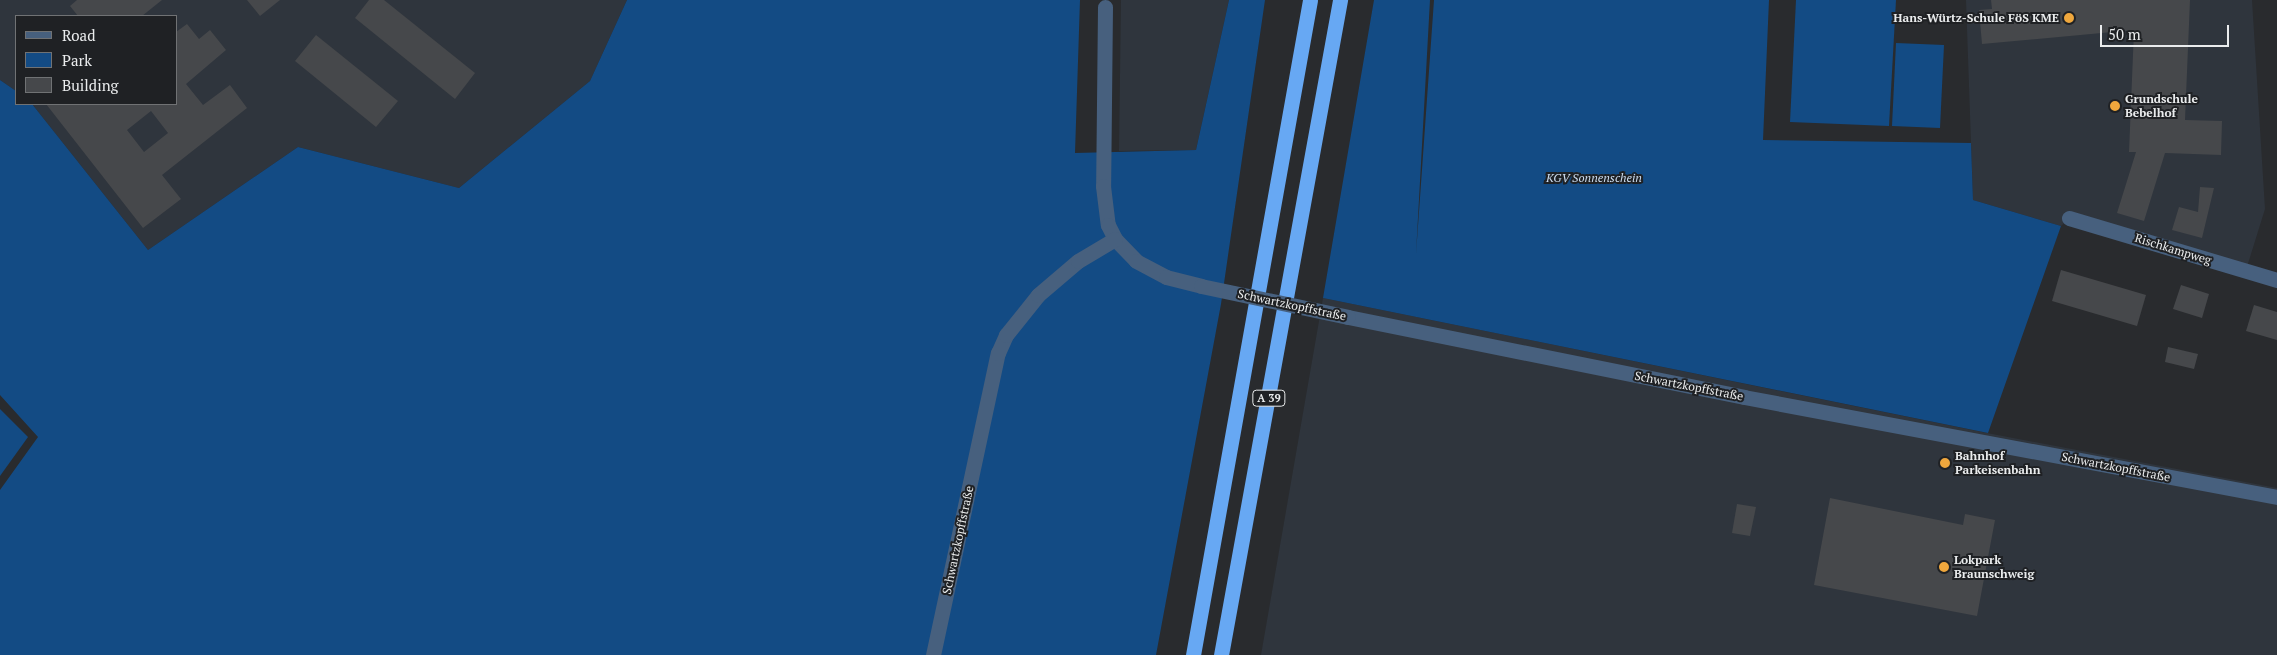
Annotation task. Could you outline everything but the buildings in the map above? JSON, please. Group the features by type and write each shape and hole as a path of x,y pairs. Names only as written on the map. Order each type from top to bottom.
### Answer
{"highway":[{"name":"A 39","path":"1193,655 1310,0"},
{"name":"A 39","path":"1221,655 1340,0"}],"street":[{"path":"1105,7 1103,186 1108,225 1115,240"},
{"name":"Rischkampweg","path":"2070,218 2277,280"},
{"name":"Schwartzkopffstraße","path":"933,655 998,354 1006,335 1038,295 1078,261 1115,240 1150,269 1201,286 1744,397 2277,497"}],"shaded area":[{"path":"0,0 627,0 590,81 459,188 298,147 148,250 33,105 178,105 178,15 15,15 15,90 0,80"},
{"path":"1121,0 1229,0 1196,150 1119,151"},
{"name":"Grundschule Bebelhof","path":"1966,0 2252,0 2265,209 2246,270 2070,218 2061,226 1973,200"},
{"path":"1323,298 1987,433 2277,488 2277,655 1261,655"}],"green space":[{"path":"627,0 1080,0 1075,153 1196,150 1229,0 1265,0 1221,304 1156,655 0,655 0,490 38,437 0,395 0,80 15,90 15,105 33,105 148,250 298,147 459,188 590,81"},
{"name":"KGV Sonnenschein","path":"1374,0 1430,0 1416,254 1434,0 1769,0 1763,140 1971,143 1973,200 2061,226 1988,433 1323,298"},
{"path":"1796,0 1896,0 1889,126 1790,122"},
{"path":"1896,43 1944,45 1940,128 1892,126"},
{"path":"0,409 28,437 0,476"}],"place":[{"name":"Hans-Würtz-Schule FöS KME","path":"2069,18"},
{"name":"Grundschule Bebelhof","path":"2115,106"},
{"name":"Bahnhof Parkeisenbahn","path":"1945,463"},
{"name":"Lokpark Braunschweig","path":"1944,567"}]}
